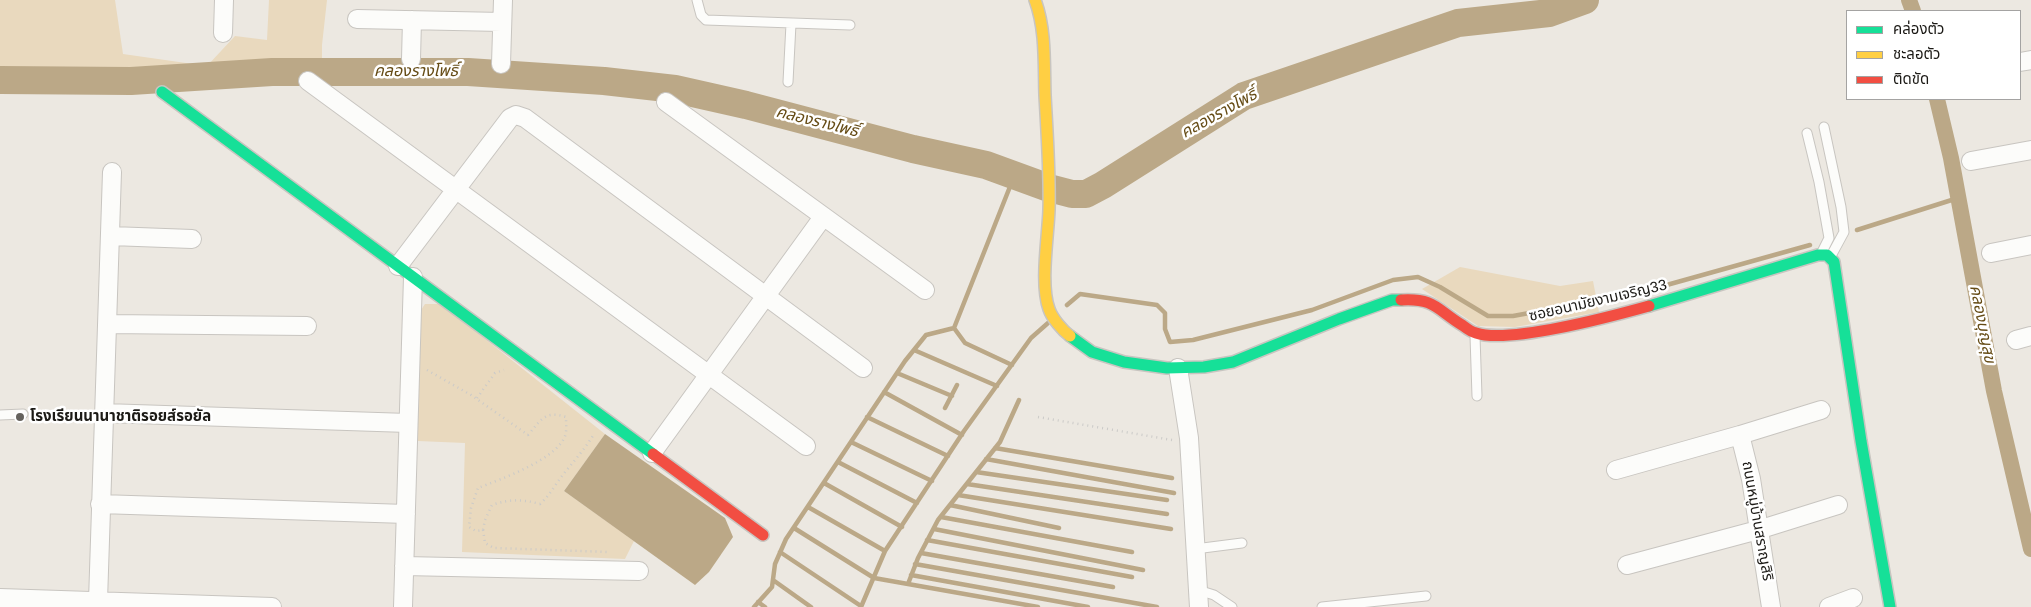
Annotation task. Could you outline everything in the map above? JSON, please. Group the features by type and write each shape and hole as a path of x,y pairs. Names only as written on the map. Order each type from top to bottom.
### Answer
{"street":[{"path":"223,33 224,0"},
{"path":"501,64 503,0"},
{"name":"ซอยอนามัยงามเจริญ33","path":"1035,0 1039,11 1043,52 1048,162 1049,208 1045,291 1049,310 1064,331 1092,352 1124,362 1167,368 1204,367 1233,362 1339,319 1392,300 1414,299 1433,303 1451,318 1475,333 1490,335 1519,334 1613,316 1826,255"},
{"path":"357,18 502,22"},
{"path":"411,59 412,20"},
{"path":"308,81 806,446"},
{"path":"162,92 763,534"},
{"path":"666,102 925,290"},
{"path":"398,266 510,118 516,115 525,118 863,368"},
{"path":"1971,161 2031,150"},
{"path":"98,601 112,172"},
{"path":"652,453 823,216"},
{"path":"111,236 192,239"},
{"path":"1991,253 2031,245"},
{"path":"1826,255 1834,262 1861,441 1890,607"},
{"path":"402,607 413,277"},
{"path":"107,324 307,326"},
{"path":"1178,368 1186,411 1189,443 1199,599"},
{"path":"1616,470 1821,410"},
{"path":"104,413 408,423"},
{"name":"ถนนหมู่บ้านสราญสิริ","path":"1740,435 1751,479 1771,607"},
{"path":"100,504 406,514"},
{"path":"1627,565 1758,530 1838,504"},
{"path":"404,566 639,571"},
{"path":"0,598 49,603 98,601 272,607"},
{"path":"1829,607 1853,598"}],"lane":[{"path":"697,0 701,16 706,20 850,25"},
{"path":"788,82 791,24"},
{"path":"1824,127 1841,207 1844,232 1826,255"},
{"path":"1807,133 1819,182 1829,238 1826,255"},
{"path":"1475,333 1477,396"},
{"path":"0,415 23,414"},
{"path":"1195,549 1242,542"},
{"path":"1199,599 1214,595 1232,607"},
{"path":"1322,607 1426,596"}],"path":[{"path":"410,361 477,398 528,435 542,418 555,413 566,417 566,436 558,447 533,465 478,488 471,508 469,527 476,532 483,530"},
{"path":"477,398 495,373 504,370 511,374"},
{"path":"1038,417 1189,443"},
{"path":"594,433 587,446 560,478 551,494 540,504 524,499 506,500 492,505 483,530 485,543 494,548 620,553 621,571"}],"shaded area":[{"path":"0,0 115,0 123,54 207,66 235,36 267,40 269,0 327,0 322,59 392,58 421,67 296,66 74,75 0,74"},
{"path":"1460,267 1560,286 1593,281 1599,312 1515,327 1478,326 1422,289"},
{"path":"425,304 441,304 605,434 564,491 634,541 625,559 462,552 465,443 418,441 417,316"},
{"path":"605,434 725,518 733,537 709,572 695,585 564,491"}],"waterway":[{"name":"คลองรางโพธิ์","path":"0,80 131,81 272,72 468,72 604,81 675,89 746,105 913,149 986,165 1049,188 1072,194 1086,194 1244,96 1458,23 1549,13 1585,0"},
{"name":"คลองบุญสุข","path":"1909,0 1913,10"},
{"name":"คลองบุญสุข","path":"1937,100 1951,158 1994,391 2031,549"},
{"path":"754,607 772,587 775,564 786,539 905,361 926,335 954,328 1015,174"},
{"path":"1857,230 1958,198"},
{"path":"1067,305 1080,294 1157,305 1165,313 1165,329 1170,342 1193,340 1312,310 1393,280 1418,277 1440,287 1488,316 1513,316 1638,293 1810,245"},
{"path":"861,607 885,551 964,431 1031,338 1048,323"},
{"path":"954,328 965,343 1012,365"},
{"path":"914,350 997,386"},
{"path":"897,373 952,396"},
{"path":"945,408 957,385"},
{"path":"884,392 962,435"},
{"path":"908,584 918,558 938,520 1000,442 1019,400"},
{"path":"867,417 948,456"},
{"path":"851,442 932,481"},
{"path":"995,448 1172,478"},
{"path":"986,459 1174,493"},
{"path":"838,462 917,503"},
{"path":"976,472 1167,500"},
{"path":"824,483 902,527"},
{"path":"967,484 1167,514"},
{"path":"958,495 1171,529"},
{"path":"950,505 1059,528"},
{"path":"808,507 885,551"},
{"path":"941,517 1132,552"},
{"path":"794,528 874,578 1038,607"},
{"path":"934,529 1143,570"},
{"path":"927,540 1132,577"},
{"path":"780,552 861,606"},
{"path":"921,553 1113,587"},
{"path":"915,564 1157,607"},
{"path":"911,575 1088,607"},
{"path":"773,580 811,607"},
{"path":"758,602 765,607"}],"traffic: fast":[{"path":"162,92 653,454"},
{"path":"1649,306 1818,255 1827,255 1834,262 1861,441 1890,607"},
{"path":"1070,336 1092,352 1124,362 1167,368 1204,367 1233,362 1339,319 1392,300 1401,300"}],"traffic: slow":[{"path":"1035,0 1039,11 1044,47 1049,167 1049,210 1045,261 1046,299 1050,312 1058,324 1070,336"}],"traffic: jam":[{"path":"1401,300 1428,303 1470,331 1491,335 1536,332 1649,306"},
{"path":"653,454 763,535"}],"place":[{"name":"โรงเรียนนานาชาติรอยส์รอยัล","path":"20,417"}]}
